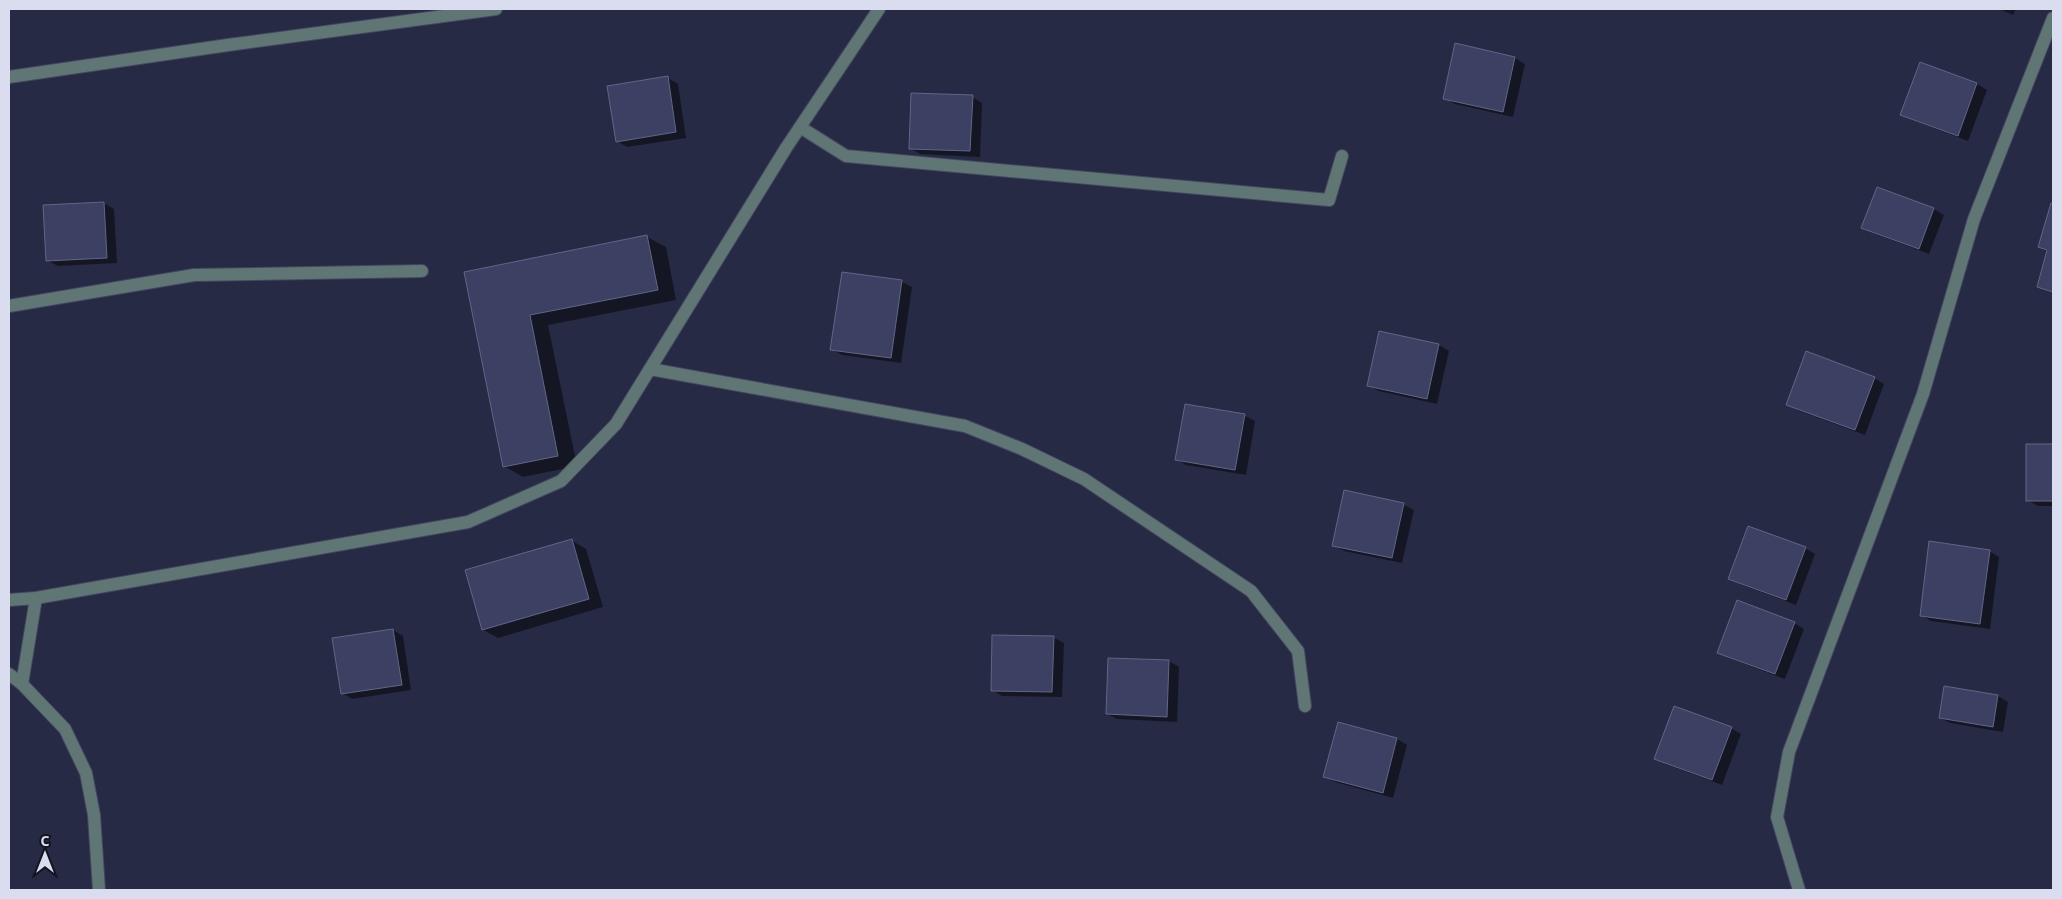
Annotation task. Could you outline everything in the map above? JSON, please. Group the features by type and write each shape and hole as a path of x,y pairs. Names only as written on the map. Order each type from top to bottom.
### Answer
{"street":[{"path":"9,77 496,9"},
{"path":"9,600 36,598 468,522 561,481 616,424 800,127 879,9"},
{"path":"1799,890 1776,817 1789,752 1923,394 1974,218 2053,18"},
{"path":"800,127 846,156 1329,200 1342,156"},
{"path":"9,306 194,275 422,270"},
{"path":"650,369 965,426 1022,449 1084,479 1251,591 1298,651 1305,706"},
{"path":"22,684 36,598"},
{"path":"9,674 22,684 65,729 86,773 94,815 99,890"}],"building":[{"path":"1455,43 1515,57 1503,112 1443,99"},
{"path":"1920,62 1977,83 1958,136 1900,115"},
{"path":"668,76 676,132 616,142 607,86"},
{"path":"911,93 973,95 970,151 909,149"},
{"path":"1877,187 1934,208 1919,249 1861,228"},
{"path":"104,202 107,258 46,261 43,205"},
{"path":"2051,203 2053,204 2053,292 2037,287 2047,250 2038,247"},
{"path":"647,235 658,290 530,315 558,456 503,467 464,272"},
{"path":"842,272 902,280 891,358 830,350"},
{"path":"1379,331 1439,344 1427,399 1367,386"},
{"path":"1806,351 1875,377 1855,430 1786,405"},
{"path":"1185,404 1245,414 1235,470 1175,460"},
{"path":"2026,444 2053,444 2053,501 2026,501"},
{"path":"1344,490 1404,503 1392,558 1332,546"},
{"path":"1748,526 1806,547 1786,600 1728,579"},
{"path":"572,539 589,599 482,630 465,570"},
{"path":"1929,541 1990,550 1980,624 1920,616"},
{"path":"1737,600 1795,622 1775,674 1717,653"},
{"path":"393,629 402,685 341,694 332,638"},
{"path":"992,635 1054,636 1052,692 991,691"},
{"path":"1108,658 1169,660 1167,717 1106,714"},
{"path":"1944,686 1998,695 1993,727 1939,718"},
{"path":"1674,706 1732,727 1712,780 1654,759"},
{"path":"1338,722 1397,738 1383,793 1323,777"}]}
